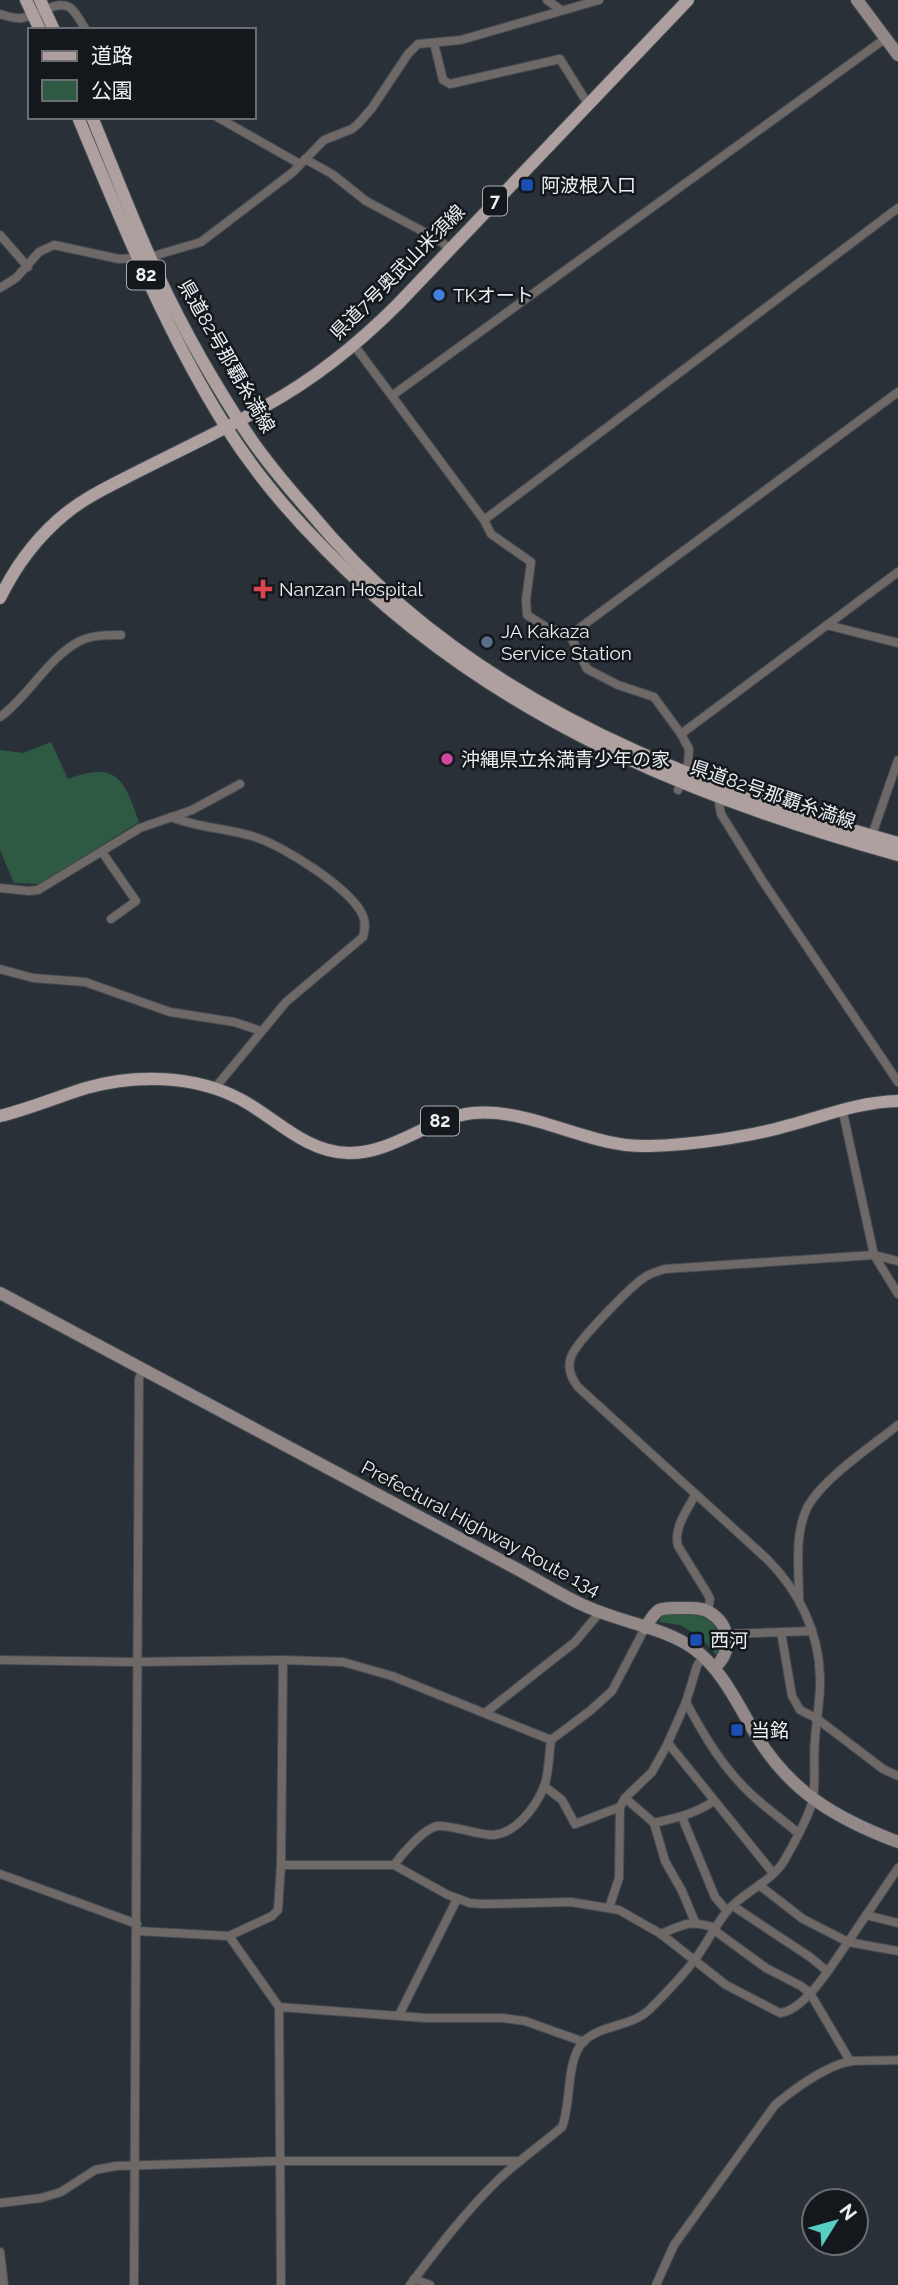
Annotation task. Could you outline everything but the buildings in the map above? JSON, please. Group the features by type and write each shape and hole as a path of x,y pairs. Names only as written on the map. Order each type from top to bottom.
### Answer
{"main road":[{"path":"26,0 39,8 53,28"},
{"name":"県道7号奥武山米須線","path":"0,598 29,551 48,529 73,508 293,390 354,345 388,314 688,0"},
{"path":"857,0 898,55"},
{"path":"39,8 40,28"},
{"name":"県道82号那覇糸満線","path":"79,119 185,355 226,427 247,458 303,527 369,592 421,636 483,681 552,722 613,753 718,797 898,855"},
{"name":"県道82号那覇糸満線","path":"93,119 143,258 239,421 294,494 375,582 426,626 489,671 556,711 619,742 681,781 778,805 898,843"},
{"name":"82","path":"0,1116 112,1082 172,1080 215,1088 256,1108 313,1145 351,1153 382,1147 438,1122 469,1114 498,1113 609,1143 646,1147 765,1132 842,1108 898,1101"},
{"name":"Prefectural Highway Route 134","path":"0,1293 600,1612 676,1639 703,1656 714,1668 767,1752 788,1777 813,1800 852,1824 898,1842"},
{"path":"645,1628 662,1609 698,1608 708,1611 726,1634 727,1650 724,1658 714,1668"}],"street":[{"path":"547,0 561,10"},
{"path":"0,288 28,267 38,252 54,244 119,259 143,258 201,242 293,172 324,140 358,124 418,44 461,40 600,0"},
{"path":"0,14 15,19 39,8 65,5 74,12 85,28"},
{"path":"393,395 886,38"},
{"path":"434,43 443,80 450,84 561,58 588,104"},
{"path":"221,119 332,174 366,201 439,240 450,249"},
{"path":"484,520 898,208"},
{"path":"0,235 28,267"},
{"path":"354,345 484,520 491,534 531,562 526,600 527,615 546,627 569,635 587,669 618,685 654,696 689,749 681,781"},
{"path":"569,635 898,392"},
{"path":"681,734 898,572"},
{"path":"827,625 898,643"},
{"path":"0,717 62,654 79,641 96,636 121,635"},
{"path":"872,835 898,761"},
{"path":"0,888 38,890 140,828 206,803 240,784"},
{"path":"718,797 722,814 762,880 898,1082"},
{"path":"171,817 189,824 230,830 273,844 351,898 363,917 365,928 363,937 299,990 261,1031 215,1088"},
{"path":"102,852 136,901 111,919"},
{"path":"0,969 33,978 85,982 170,1012 234,1022 261,1031"},
{"path":"842,1108 874,1255 898,1294"},
{"path":"430,2285 412,2282 484,2194 562,2127 573,2064 577,2051 584,2042 596,2033 639,2018 694,1960 730,1908 760,1885 782,1863 813,1800 820,1679 812,1631 799,1599 776,1568 578,1387 569,1367 572,1353 629,1290 654,1272 874,1255 898,1261"},
{"path":"134,2285 136,1661 139,1379 143,1368"},
{"path":"799,1599 799,1546 807,1509 829,1482 898,1424"},
{"path":"695,1495 677,1529 676,1539 707,1593 708,1611"},
{"path":"485,1713 575,1642 600,1612"},
{"path":"394,1865 426,1830 438,1826 491,1835 517,1825 526,1816 544,1786 551,1740 612,1691 645,1628"},
{"path":"726,1634 812,1631"},
{"path":"781,1632 792,1696 800,1710 817,1718 883,1769 898,1776"},
{"path":"609,1908 619,1878 620,1807 625,1797 652,1772 668,1744 703,1656"},
{"path":"0,1660 343,1662 392,1676 551,1740"},
{"path":"0,1874 137,1928 229,1936 272,1916 278,1910 281,1865 283,1660"},
{"path":"686,1702 710,1746 729,1769 751,1794 798,1833"},
{"path":"668,1744 772,1873"},
{"path":"544,1786 562,1800 575,1824 620,1807"},
{"path":"625,1797 654,1823 665,1861 695,1922"},
{"path":"654,1823 682,1817 703,1809 714,1801"},
{"path":"682,1817 715,1897 810,1957 827,1971"},
{"path":"281,1865 394,1865 457,1899 483,1904 571,1902 626,1913 661,1934 726,1985 780,2013 793,2009 810,1993 898,1868"},
{"path":"760,1885 803,1919 848,1942 898,1951"},
{"path":"399,2015 457,1899"},
{"path":"866,1915 898,1923"},
{"path":"661,1934 695,1922 715,1929 766,1968 801,1986 810,1993 850,2061"},
{"path":"229,1936 279,2007 281,2285"},
{"path":"279,2007 426,2018 502,2018 525,2021 584,2042"},
{"path":"656,2285 674,2245 775,2105 793,2090 850,2061 898,2060"},
{"path":"0,2203 41,2198 61,2192 95,2170 136,2165 280,2161 520,2161"},
{"path":"0,2252 5,2285"}],"green space":[{"path":"51,742 68,779 98,772 108,773 116,778 123,785 139,822 39,884 14,883 0,850 0,750 23,753"},
{"path":"663,1614 695,1615 709,1621 715,1626 721,1640 717,1656 701,1638 680,1625 659,1622"}],"place":[{"name":"阿波根入口","path":"527,185"},
{"name":"TKオート","path":"439,295"},
{"name":"Nanzan Hospital","path":"263,589"},
{"name":"JA Kakaza Service Station","path":"487,642"},
{"name":"沖縄県立糸満青少年の家","path":"447,759"},
{"name":"西河","path":"696,1640"},
{"name":"当銘","path":"737,1730"}]}
